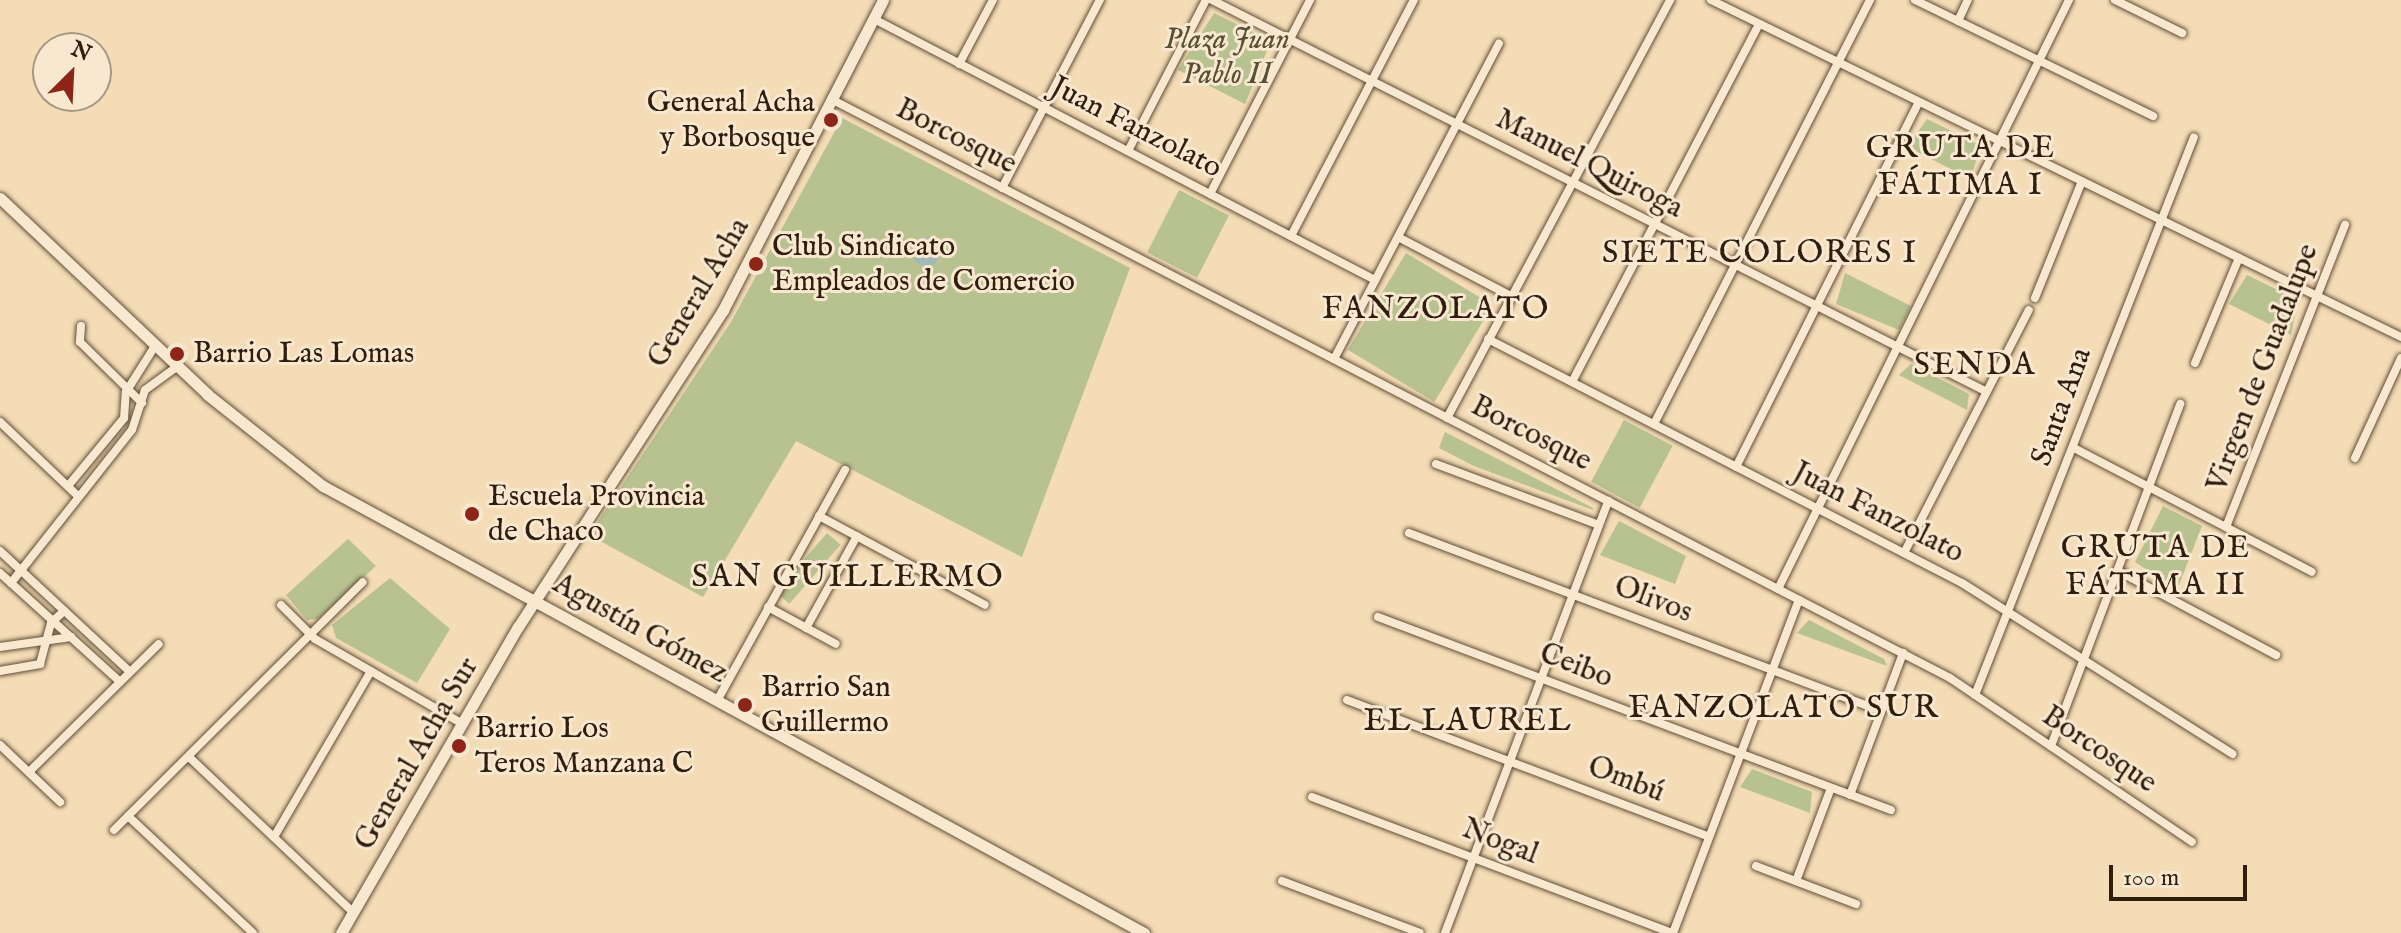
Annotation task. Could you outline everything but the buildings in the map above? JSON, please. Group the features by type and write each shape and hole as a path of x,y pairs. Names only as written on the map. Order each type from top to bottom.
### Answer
{"main road":[{"name":"General Acha","path":"536,599 723,310 883,0"},
{"name":"Agustín Gómez","path":"0,198 177,367 323,486 536,599 1144,933"},
{"name":"General Acha Sur","path":"341,933 536,599"}],"street":[{"path":"959,64 993,0"},
{"path":"1002,188 1100,0"},
{"path":"1128,151 1209,0"},
{"name":"Manuel Quiroga","path":"1209,0 1987,392"},
{"path":"1210,194 1310,0"},
{"path":"1291,236 1414,0"},
{"path":"1447,418 1570,181 1670,0"},
{"path":"1711,0 2401,337"},
{"path":"1654,424 1870,0"},
{"path":"1915,0 2153,116"},
{"path":"1958,21 1968,0"},
{"path":"1778,589 1901,349 2069,0"},
{"path":"2115,0 2182,33"},
{"name":"Juan Fanzolato","path":"874,19 1375,280"},
{"path":"1572,382 1759,24"},
{"path":"1334,359 1499,43"},
{"name":"Borcosque","path":"831,99 1903,653 1975,695 2192,842"},
{"path":"1736,467 1919,102"},
{"name":"Santa Ana","path":"1975,695 2194,137"},
{"path":"2035,298 2082,181"},
{"name":"Virgen de Guadalupe","path":"2226,527 2345,225"},
{"path":"1398,237 1511,296"},
{"path":"2195,363 2239,258"},
{"path":"1904,553 2029,310"},
{"path":"81,326 80,342 126,392 142,403"},
{"name":"Juan Fanzolato","path":"1488,339 1904,553 2008,612 2232,754"},
{"path":"68,486 124,418 126,392 155,346"},
{"path":"2355,458 2401,358"},
{"path":"11,583 132,430 145,390 177,367"},
{"path":"2051,746 2152,488 2180,404"},
{"path":"0,422 78,496"},
{"path":"2074,448 2312,572"},
{"path":"1436,464 1599,525"},
{"path":"718,699 845,470"},
{"path":"1445,933 1608,501"},
{"path":"819,516 985,605"},
{"name":"Olivos","path":"1409,533 1881,711"},
{"path":"806,628 857,536"},
{"path":"0,551 129,671"},
{"path":"2120,572 2276,655"},
{"path":"0,573 51,623 119,681"},
{"path":"114,830 363,582"},
{"path":"1673,933 1799,600"},
{"path":"281,605 310,634 461,723"},
{"path":"768,607 836,644"},
{"path":"0,671 40,664 51,623 64,611"},
{"name":"Ceibo","path":"1378,617 1891,810"},
{"path":"0,647 71,637"},
{"path":"29,772 159,644"},
{"path":"1850,795 1903,653"},
{"path":"274,837 371,671"},
{"name":"Ombú","path":"1347,700 1709,837"},
{"path":"0,745 60,802"},
{"path":"189,757 353,912"},
{"path":"1796,881 1831,788"},
{"name":"Nogal","path":"1312,797 1673,933"},
{"path":"128,816 253,933"},
{"path":"1756,866 1856,904"},
{"path":"1282,881 1420,933"}],"green space":[{"name":"Plaza Juan Pablo II","path":"1214,13 1271,41 1245,104 1178,70"},
{"path":"842,118 1130,268 1022,557 796,441 703,597 589,535 731,322"},
{"path":"1927,119 1980,145 1971,179 1907,147"},
{"path":"1179,190 1229,215 1197,278 1147,252"},
{"path":"1406,253 1493,305 1434,402 1348,350"},
{"path":"1845,273 1911,306 1899,330 1836,304"},
{"path":"2247,275 2298,300 2291,335 2229,304"},
{"path":"1911,364 1969,394 1967,410 1899,375"},
{"path":"1624,420 1673,446 1640,508 1591,482"},
{"path":"1445,432 1593,510 1474,466 1439,448"},
{"path":"2163,506 2202,526 2177,590 2135,562"},
{"path":"1619,521 1686,556 1675,584 1600,555"},
{"path":"827,533 841,545 789,604 776,592"},
{"path":"348,539 376,566 318,619 307,620 286,595"},
{"path":"390,578 450,629 417,683 336,638 332,625"},
{"path":"1809,620 1884,659 1887,666 1797,633"},
{"path":"1752,769 1812,792 1810,813 1740,787"}],"shaded area":[{"path":"926,238 936,242 940,252 936,262 926,266 916,262 912,252 916,242"}],"place":[{"name":"General Acha y Borbosque","path":"831,120"},
{"name":"Club Sindicato Empleados de Comercio","path":"756,264"},
{"name":"Barrio Las Lomas","path":"177,354"},
{"name":"Escuela Provincia de Chaco","path":"472,514"},
{"name":"Barrio San Guillermo","path":"745,705"},
{"name":"Barrio Los Teros Manzana C","path":"459,746"}],"district":[{"name":"GRUTA DE FÁTIMA I","path":"1961,168"},
{"name":"SIETE COLORES I","path":"1760,254"},
{"name":"FANZOLATO","path":"1436,310"},
{"name":"SENDA","path":"1975,366"},
{"name":"GRUTA DE FÁTIMA II","path":"2156,568"},
{"name":"SAN GUILLERMO","path":"848,578"},
{"name":"FANZOLATO SUR","path":"1784,709"},
{"name":"EL LAUREL","path":"1468,722"}]}
